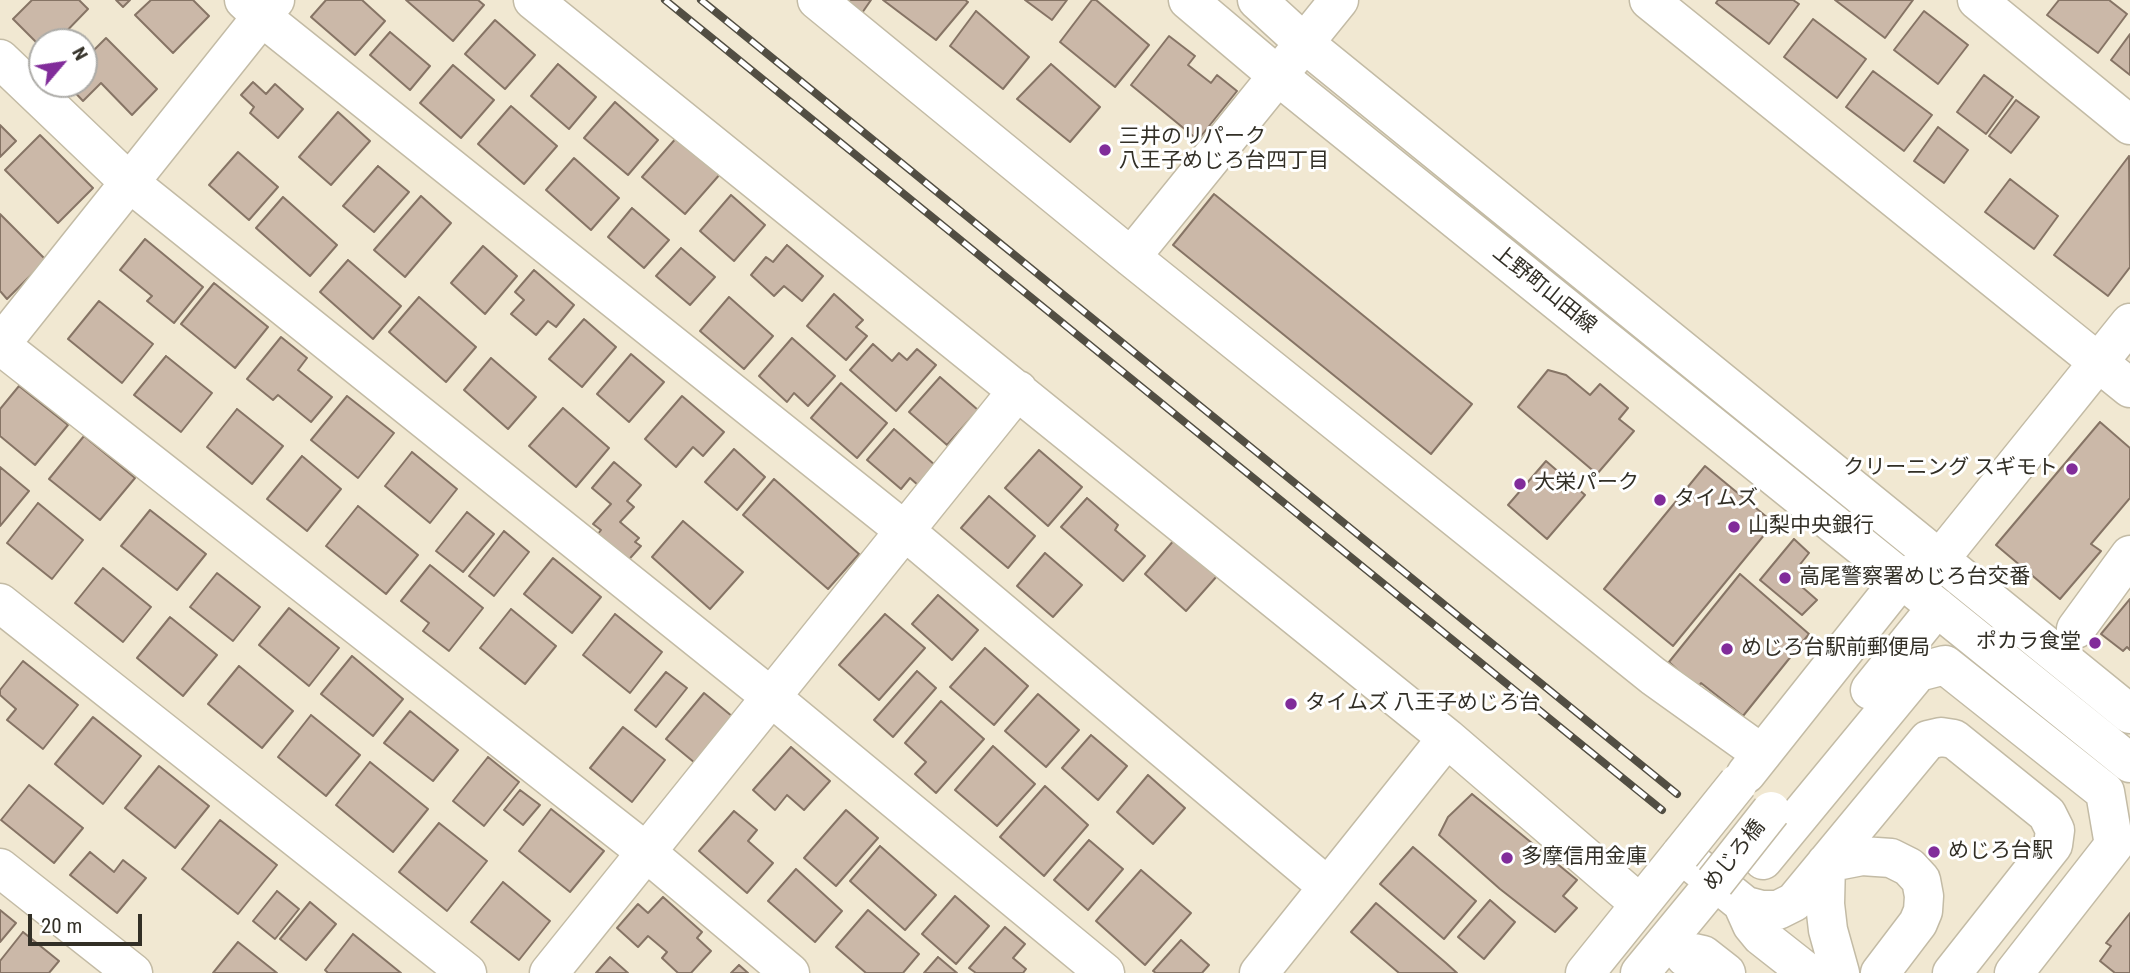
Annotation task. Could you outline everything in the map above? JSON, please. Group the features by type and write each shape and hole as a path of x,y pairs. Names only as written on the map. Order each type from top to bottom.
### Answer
{"street":[{"path":"533,0 1447,738 1640,904"},
{"path":"817,0 1131,257 1642,667 1762,754"},
{"name":"上野町山田線","path":"1188,0 1278,76 2130,763"},
{"name":"上野町山田線","path":"1257,0 1304,43 2130,714"},
{"path":"1131,257 1339,0"},
{"path":"1648,0 2130,388"},
{"path":"1977,0 2130,125"},
{"path":"790,973 646,852 0,345 130,183 260,6 905,531 1328,887"},
{"path":"0,59 130,183 771,697 1105,973"},
{"path":"1901,579 1939,560 2130,323"},
{"path":"549,973 1018,390"},
{"path":"2076,629 2130,555"},
{"path":"1763,860 1781,818 1937,607 1939,560"},
{"name":"めじろ橋","path":"1585,973 1901,579"},
{"path":"0,603 467,973"},
{"path":"1781,818 1918,672 1945,665 2105,792 2114,845 2014,973"},
{"path":"1719,896 1762,910 1778,911 1794,902 1928,740 1941,737 1955,739 2047,814 2056,830 2053,845 1952,973"},
{"path":"1259,973 1447,738"},
{"name":"めじろ橋","path":"1640,973 1719,896 1781,818"},
{"path":"1826,863 1862,856 1891,858 1909,867 1921,880 1923,911 1918,923 1880,973"},
{"path":"1826,863 1825,904 1828,930 1840,973"},
{"path":"1672,864 1719,896 1761,936 1808,973"},
{"path":"0,868 133,973"},
{"path":"1685,957 1694,953 1703,955 1726,973"}],"building":[{"path":"32,0 79,0 88,9 70,28 28,28 28,34 13,19"},
{"path":"116,0 130,0 123,7"},
{"path":"151,0 193,0 209,16 173,53 135,15"},
{"path":"326,0 362,0 385,21 355,55 311,17"},
{"path":"406,0 478,0 484,5 453,41"},
{"path":"845,0 871,0 862,13"},
{"path":"883,0 965,0 968,2 936,40"},
{"path":"1025,0 1067,0 1052,20"},
{"path":"1092,0 1096,0 1149,45 1115,87 1060,42"},
{"path":"1718,0 1793,0 1799,4 1769,44 1716,3"},
{"path":"1835,0 1913,0 1885,38"},
{"path":"2059,0 2109,0 2127,14 2098,53 2047,15"},
{"path":"976,11 1029,57 1003,89 950,46"},
{"path":"1924,11 1968,45 1938,84 1894,50"},
{"path":"1813,19 1866,59 1837,98 1784,57"},
{"path":"495,20 535,55 505,89 465,54"},
{"path":"390,32 430,66 410,90 370,55"},
{"path":"2130,34 2130,75 2111,60"},
{"path":"1169,36 1195,56 1188,65 1211,83 1217,75 1237,91 1198,140 1131,85"},
{"path":"106,38 157,89 132,115 101,83 98,86 98,46"},
{"path":"558,64 596,97 569,129 531,96"},
{"path":"1051,64 1100,107 1070,142 1017,99"},
{"path":"453,65 494,100 461,138 420,103"},
{"path":"1873,71 1932,115 1904,151 1846,107"},
{"path":"1984,75 2013,97 1986,134 1957,112"},
{"path":"253,82 266,94 275,84 303,109 278,138 250,113 254,107 241,95"},
{"path":"2016,100 2039,117 2011,153 1989,136"},
{"path":"615,102 658,140 628,175 584,138"},
{"path":"511,106 557,146 524,184 478,144"},
{"path":"338,112 370,141 331,185 299,157"},
{"path":"0,125 16,141 0,157"},
{"path":"1938,127 1968,150 1944,183 1914,161"},
{"path":"40,135 93,188 58,223 5,170"},
{"path":"678,136 721,173 685,214 642,177"},
{"path":"238,152 278,187 249,220 209,185"},
{"path":"2129,156 2130,267 2108,296 2054,255"},
{"path":"574,158 619,198 591,230 546,190"},
{"path":"378,166 409,192 374,232 343,206"},
{"path":"2010,179 2058,216 2034,249 1985,212"},
{"path":"1214,194 1472,404 1431,454 1173,245"},
{"path":"731,195 765,225 734,261 700,231"},
{"path":"421,196 451,223 405,277 374,250"},
{"path":"283,197 337,245 310,276 256,228"},
{"path":"632,208 669,240 644,268 608,237"},
{"path":"0,214 46,260 7,299 0,291"},
{"path":"145,239 203,287 174,323 147,301 152,296 120,270"},
{"path":"787,245 823,276 802,301 784,286 774,296 751,275 766,257 773,262"},
{"path":"483,246 517,276 485,314 451,283"},
{"path":"681,248 715,277 690,305 656,276"},
{"path":"348,260 401,306 373,339 320,292"},
{"path":"534,270 574,305 556,327 548,321 536,335 511,314 524,300 515,292"},
{"path":"214,283 268,327 235,368 181,324"},
{"path":"834,294 863,320 856,327 867,336 846,360 807,326"},
{"path":"419,297 476,347 446,382 389,332"},
{"path":"729,297 773,336 744,369 700,331"},
{"path":"99,301 153,344 122,383 68,339"},
{"path":"584,319 616,347 582,387 549,359"},
{"path":"281,337 307,358 298,370 332,397 311,422 278,395 273,400 247,379"},
{"path":"792,338 835,376 808,406 794,393 787,402 759,376"},
{"path":"873,344 892,361 899,353 907,360 917,349 936,365 896,411 850,370"},
{"path":"631,354 664,382 629,422 597,394"},
{"path":"166,356 212,393 181,432 134,395"},
{"path":"491,358 536,397 508,429 464,390"},
{"path":"1548,370 1566,375 1590,395 1600,384 1628,408 1619,419 1634,431 1597,474 1518,407"},
{"path":"940,377 978,410 947,445 909,412"},
{"path":"841,383 887,423 857,458 811,418"},
{"path":"19,386 68,425 35,465 0,436 0,409"},
{"path":"347,396 394,433 358,478 311,440"},
{"path":"682,396 724,432 703,456 693,447 676,467 645,439"},
{"path":"563,408 609,448 576,487 529,446"},
{"path":"237,409 283,446 252,484 207,447"},
{"path":"2100,422 2130,448 2130,498 2091,544 2101,551 2060,599 1996,545"},
{"path":"894,429 936,466 919,486 910,478 901,489 867,460"},
{"path":"84,436 135,478 100,520 49,479"},
{"path":"734,449 765,477 737,510 705,482"},
{"path":"1039,450 1082,487 1048,526 1005,488"},
{"path":"412,452 457,489 430,523 385,486"},
{"path":"302,456 341,489 307,531 267,499"},
{"path":"1546,461 1585,495 1547,539 1508,505"},
{"path":"614,462 641,485 627,501 634,507 620,522 639,538 635,542 641,546 624,565 594,539 601,530 593,524 611,504 592,488"},
{"path":"1705,466 1774,523 1673,646 1604,589"},
{"path":"0,467 29,491 0,526"},
{"path":"774,479 859,554 828,589 743,515"},
{"path":"989,496 1035,536 1008,568 961,528"},
{"path":"1087,498 1118,525 1115,530 1145,556 1123,581 1061,527"},
{"path":"38,503 83,540 52,579 7,543"},
{"path":"358,506 418,555 386,594 326,546"},
{"path":"150,510 206,554 177,590 121,546"},
{"path":"467,512 494,534 463,572 436,551"},
{"path":"683,521 743,572 710,609 652,557"},
{"path":"504,531 529,552 494,596 469,576"},
{"path":"1175,539 1217,576 1186,611 1145,574"},
{"name":"高尾警察署めじろ台交番","path":"1794,539 1809,553 1798,567 1810,576 1801,586 1817,600 1802,615 1760,580"},
{"path":"1045,553 1082,585 1053,617 1017,586"},
{"path":"553,558 601,597 572,633 524,594"},
{"path":"430,565 483,608 449,651 423,631 429,623 401,601"},
{"path":"103,568 151,607 123,642 75,603"},
{"path":"217,573 260,607 233,641 190,607"},
{"path":"1740,574 1809,634 1743,716 1701,683 1697,688 1669,662"},
{"path":"938,595 978,630 952,660 912,624"},
{"path":"2130,599 2130,650 2127,647 2123,651 2101,634"},
{"path":"289,608 339,648 309,686 259,645"},
{"path":"511,609 556,646 525,684 480,648"},
{"path":"615,614 662,652 630,693 583,655"},
{"path":"885,614 925,648 879,700 839,665"},
{"path":"170,617 217,655 183,696 137,658"},
{"path":"985,648 1028,686 994,725 950,687"},
{"path":"352,656 403,699 373,736 321,694"},
{"path":"23,661 78,705 43,749 7,720 16,709 0,695 0,690"},
{"path":"239,666 293,711 262,748 208,704"},
{"path":"917,671 936,688 893,737 874,720"},
{"path":"666,672 687,688 656,727 635,710"},
{"path":"704,693 733,717 695,763 666,739"},
{"path":"1038,694 1079,730 1046,767 1005,731"},
{"path":"941,701 984,739 936,793 915,774 926,762 905,743"},
{"path":"410,711 458,750 433,781 384,743"},
{"path":"311,715 360,755 326,796 278,757"},
{"path":"93,717 141,756 103,804 55,764"},
{"path":"623,727 665,760 632,802 590,768"},
{"path":"1091,735 1127,766 1098,800 1062,768"},
{"path":"993,746 1035,784 997,826 955,790"},
{"path":"791,747 830,781 804,810 787,795 775,810 753,790"},
{"path":"488,757 519,782 484,826 453,801"},
{"path":"370,762 428,809 393,852 336,805"},
{"path":"159,766 209,806 175,848 125,808"},
{"path":"1148,775 1185,808 1153,844 1117,812"},
{"path":"29,785 83,828 54,863 1,820"},
{"path":"1045,786 1088,825 1044,876 1000,837"},
{"path":"520,790 540,805 523,825 504,810"},
{"name":"多摩信用金庫","path":"1472,794 1577,880 1563,896 1577,908 1555,932 1500,889 1439,835 1448,817"},
{"path":"551,809 604,851 570,892 519,851"},
{"path":"846,810 878,838 836,886 804,858"},
{"path":"734,811 757,830 748,841 773,863 747,893 699,851"},
{"path":"220,820 277,865 238,914 182,869"},
{"path":"439,823 487,861 447,911 399,872"},
{"path":"1089,840 1123,869 1088,910 1054,880"},
{"path":"880,846 936,895 905,930 850,881"},
{"path":"1413,847 1476,901 1444,939 1380,884"},
{"path":"90,852 114,872 123,860 146,878 117,913 70,875"},
{"path":"796,869 842,911 815,942 768,901"},
{"path":"1141,870 1191,913 1145,965 1096,921"},
{"path":"503,882 550,921 519,960 471,922"},
{"path":"277,891 299,909 275,939 253,921"},
{"path":"955,896 989,926 956,964 922,934"},
{"path":"663,897 702,932 697,938 711,951 691,973 678,973 662,958 667,952 648,936 638,947 617,928 638,904 648,913"},
{"path":"1490,900 1515,922 1484,959 1458,937"},
{"path":"310,902 336,924 306,960 280,939"},
{"path":"1376,903 1457,973 1399,973 1351,932"},
{"path":"0,910 16,923 0,942"},
{"path":"868,910 919,954 903,973 866,973 836,947"},
{"path":"2130,913 2130,973 2115,973 2100,961 2111,946 2106,943"},
{"path":"1005,927 1025,944 1013,958 1026,969 1023,973 976,973 969,968"},
{"path":"23,932 59,961 49,973 0,973 0,961"},
{"path":"353,934 401,973 328,973 325,970"},
{"path":"1181,940 1209,965 1202,973 1153,971"},
{"path":"238,942 277,973 213,973"},
{"path":"610,957 628,973 596,973"},
{"path":"938,957 957,973 924,973"},
{"path":"739,965 748,973 731,973"}],"railway":[{"path":"665,0 1662,810"},
{"path":"701,0 1677,794"}],"place":[{"name":"三井のリパーク 八王子めじろ台四丁目","path":"1105,150"},
{"name":"クリーニング スギモト","path":"2072,469"},
{"name":"大栄パーク","path":"1520,484"},
{"name":"タイムズ","path":"1660,500"},
{"name":"山梨中央銀行","path":"1734,527"},
{"name":"高尾警察署めじろ台交番","path":"1785,578"},
{"name":"ポカラ食堂","path":"2095,643"},
{"name":"めじろ台駅前郵便局","path":"1727,649"},
{"name":"タイムズ 八王子めじろ台","path":"1291,704"},
{"name":"めじろ台駅","path":"1934,852"},
{"name":"多摩信用金庫","path":"1507,858"}]}
